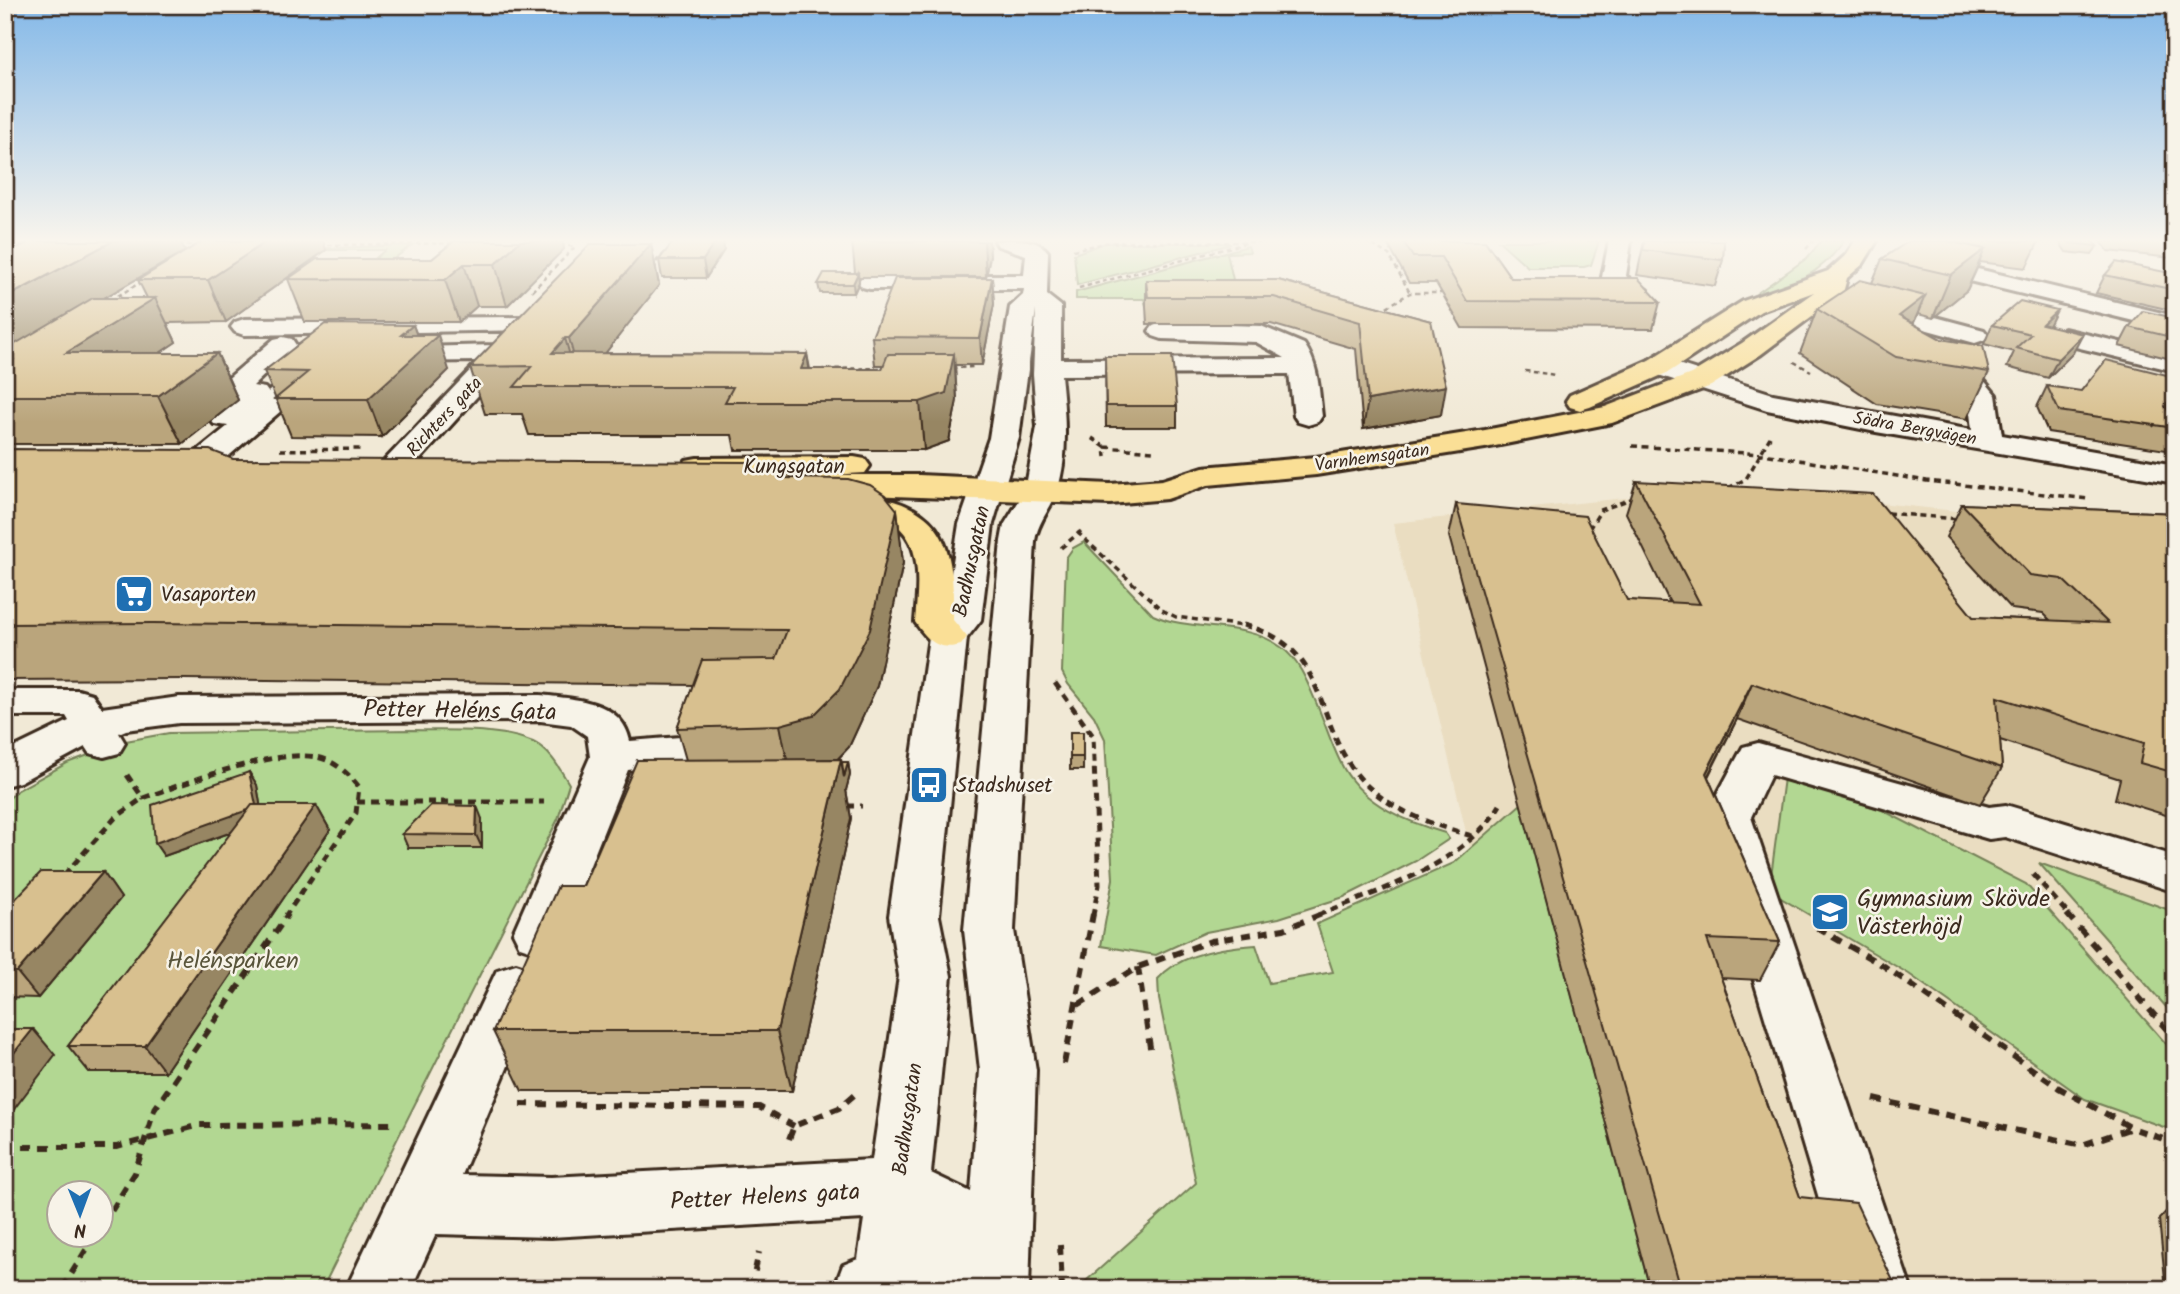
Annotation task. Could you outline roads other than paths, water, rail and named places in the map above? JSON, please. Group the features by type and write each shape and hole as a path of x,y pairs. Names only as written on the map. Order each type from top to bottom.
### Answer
{"main road":[{"name":"Varnhemsgatan","path":"1540,426 1585,398 1659,366 1752,306 1768,301"},
{"name":"Varnhemsgatan","path":"1043,479 1110,494 1167,489 1203,476 1400,455 1612,414 1701,380 1751,349 1805,301"},
{"path":"179,469 232,475"},
{"name":"Kungsgatan","path":"948,637 934,622 937,566 932,545 914,525 896,512 834,498 789,498 679,478 781,485 991,478 1043,479"}],"street":[{"name":"Badhusgatan","path":"879,1286 898,1188 925,976 914,916 948,637 962,620 976,524 1004,438 1022,307 1027,301"},
{"name":"Badhusgatan","path":"997,1264 1009,1070 989,930 1018,541 1021,525 1043,479 1052,427 1048,367 1049,306 1045,301"},
{"path":"1870,301 1976,335"},
{"path":"2082,301 2175,324"},
{"name":"Richters gata","path":"244,327 536,315 398,474"},
{"path":"1161,331 1261,334 1295,350 1302,366 1308,416"},
{"path":"2064,337 2175,363"},
{"path":"179,469 255,394 227,394 283,345"},
{"path":"179,469 329,354 501,353"},
{"path":"1951,357 1982,394 1988,441"},
{"path":"1048,367 1302,366"},
{"name":"Södra Bergvägen","path":"1659,366 1767,401 2175,474"},
{"path":"5,703 92,724"},
{"name":"Petter Heléns Gata","path":"5,771 92,724 119,717 179,710 540,708 582,713 607,730 612,757"},
{"path":"378,1289 460,1113 612,757 705,749"},
{"path":"1879,1289 1728,817 1758,757 1989,823 2006,821 2175,874"},
{"name":"Petter Helens gata","path":"418,1204 551,1207 898,1188 997,1264"},
{"path":"879,1286 997,1264"}],"place":[{"name":"Vasaporten","path":"134,594"},
{"name":"Stadshuset","path":"929,785"},
{"name":"Gymnasium Skövde Västerhöjd","path":"1830,912"}],"park label":[{"name":"Helénsparken","path":"233,960"}]}
